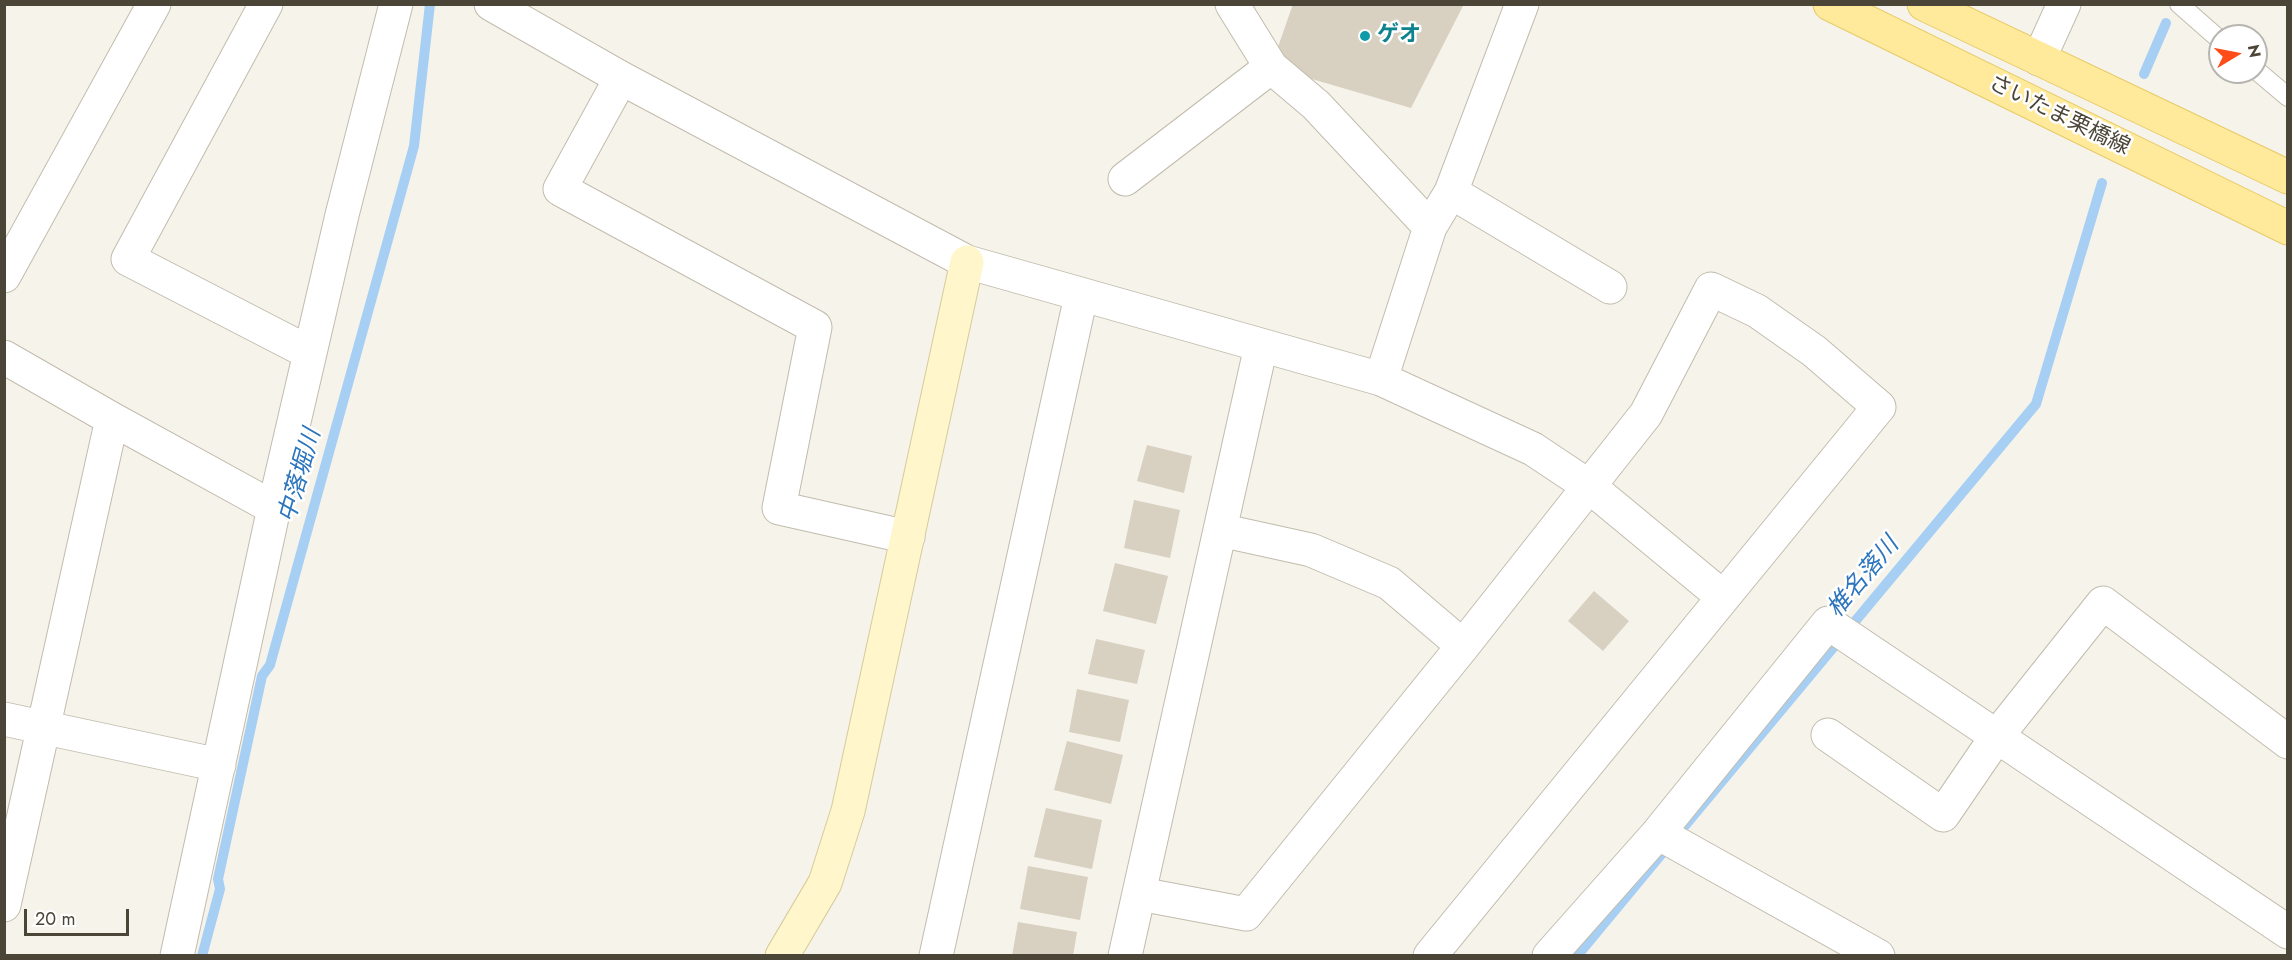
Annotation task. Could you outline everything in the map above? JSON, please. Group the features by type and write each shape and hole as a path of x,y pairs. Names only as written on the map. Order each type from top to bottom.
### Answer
{"main road":[{"name":"さいたま栗橋線","path":"1830,4 2288,228"},
{"name":"さいたま栗橋線","path":"1924,4 2288,177"}],"street":[{"path":"4,276 154,4"},
{"path":"266,4 128,259 310,353"},
{"path":"177,956 274,508 342,215 396,4"},
{"path":"491,4 621,78 967,262 1381,379 1533,449 1590,487 1723,597"},
{"path":"1232,4 1272,67 1316,105 1430,227"},
{"path":"1381,379 1430,227 1451,192 1522,4"},
{"path":"2038,59 2064,4"},
{"path":"1125,179 1272,67"},
{"path":"621,78 560,189 816,327 779,508 908,537"},
{"path":"1451,192 1610,287"},
{"path":"782,956 825,883 848,811 967,262"},
{"path":"1140,894 1245,914 1463,646 1646,414 1711,288 1757,311 1814,351 1879,407 1430,956"},
{"path":"936,956 1081,296"},
{"path":"1125,956 1261,346"},
{"path":"4,357 274,508"},
{"path":"6,888 112,419"},
{"path":"1220,530 1311,550 1389,583 1463,646"},
{"path":"1828,735 1943,814 1997,736 2103,603 2288,742"},
{"path":"1550,956 1658,833 1828,623 2288,932"},
{"path":"4,719 219,765"},
{"path":"1658,833 1878,956"}],"lane":[{"path":"2179,4 2208,29"},
{"path":"2268,80 2288,97"}],"building":[{"name":"ゲオ","path":"1293,4 1464,4 1411,108 1271,67"},
{"path":"1147,445 1192,456 1184,493 1137,481"},
{"path":"1134,500 1180,510 1170,558 1124,548"},
{"path":"1115,563 1168,576 1156,624 1103,611"},
{"path":"1594,591 1629,621 1603,651 1568,621"},
{"path":"1096,639 1145,650 1137,684 1088,674"},
{"path":"1077,689 1129,700 1120,742 1069,732"},
{"path":"1067,741 1123,755 1111,804 1054,790"},
{"path":"1046,808 1102,820 1092,869 1034,857"},
{"path":"1028,866 1088,877 1080,920 1020,909"},
{"path":"1018,922 1077,932 1073,956 1012,956"}],"waterway":[{"name":"中落堀川","path":"202,956 220,889 218,879 262,676 270,665 414,146 430,4"},
{"name":"椎名落川","path":"2144,74 2166,23"},
{"name":"椎名落川","path":"1683,828 2036,404 2102,183"},
{"name":"椎名落川","path":"1577,956 1669,845"}],"place":[{"name":"ゲオ","path":"1365,36"}]}
